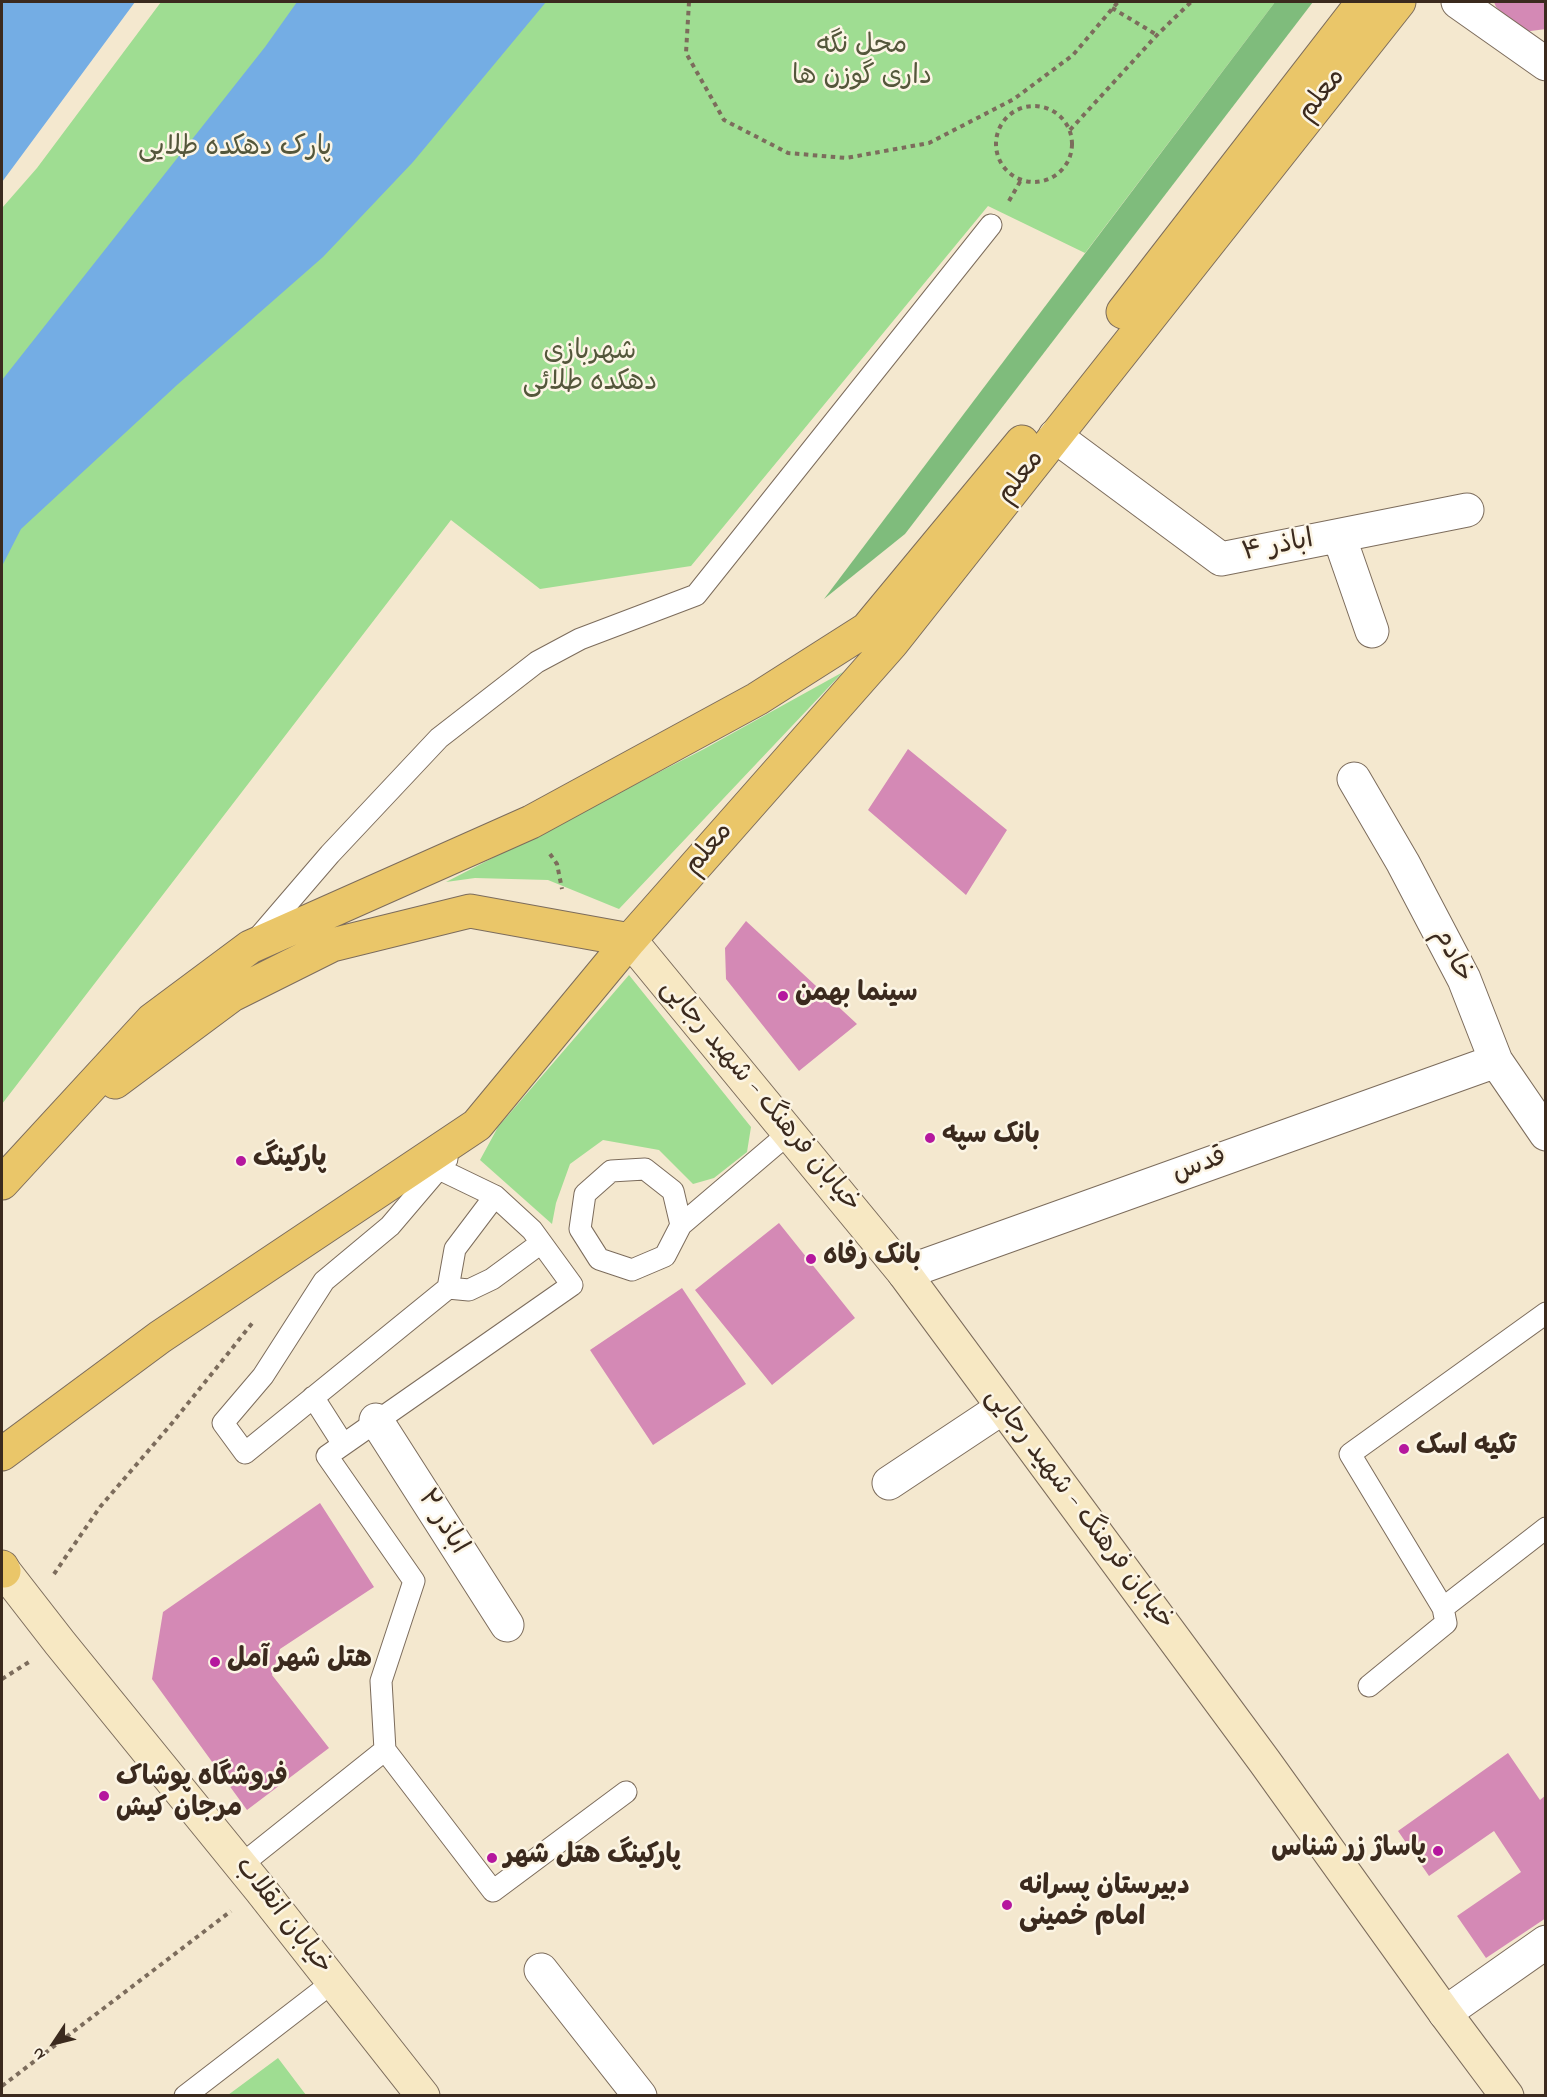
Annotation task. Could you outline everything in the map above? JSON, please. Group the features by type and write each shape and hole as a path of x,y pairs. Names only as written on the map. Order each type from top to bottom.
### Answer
{"main road":[{"name":"معلم","path":"54,1127 152,1020 250,947 531,822 757,699 867,629 1037,424 1363,2"},
{"name":"معلم","path":"2,1454 160,1337 477,1125 630,940 892,643 1398,2"},
{"path":"2,1184 54,1127 232,995 332,945 470,911 630,940"},
{"name":"خیابان فرهنگ - شهید رجایی","path":"630,940 904,1274 1265,1762 1507,2096"},
{"name":"خیابان انقلاب","path":"3,1569 251,1877 423,2096"}],"street":[{"path":"1458,2 1545,64"},
{"name":"اباذر ۴","path":"1055,436 1221,559 1467,510"},
{"path":"1340,536 1372,631"},
{"name":"خادم","path":"1354,779 1403,863 1464,979 1496,1061 1545,1134"},
{"name":"قدس","path":"904,1274 1496,1061"},
{"path":"889,1483 1002,1408"},
{"name":"اباذر ۲","path":"376,1420 507,1625"},
{"path":"1445,2013 1545,1942"},
{"path":"541,1970 640,2096"}],"lane":[{"path":"250,947 330,854 439,738 537,662 580,639 696,594 990,225"},
{"path":"477,1125 390,1226 324,1281 263,1376 223,1423 245,1453 448,1288 455,1249 495,1196"},
{"path":"681,1225 673,1191 645,1170 610,1170 585,1194 580,1229 599,1259 632,1270 665,1256 681,1225 789,1133"},
{"path":"335,1450 572,1285 532,1230 495,1196 439,1169"},
{"path":"448,1288 469,1290 492,1279 541,1243"},
{"path":"1369,1686 1446,1623 1443,1608 1350,1454 1545,1313"},
{"path":"313,1397 335,1450 414,1581 381,1681 385,1750 493,1892 626,1792"},
{"path":"1443,1608 1545,1528"},
{"path":"251,1877 385,1750"},
{"path":"186,2096 333,1982"}],"path":[{"path":"689,2 686,53 724,120 788,153 846,158 929,143 1009,102 1073,55 1118,2"},
{"path":"1070,130 1157,35 1191,2"},
{"path":"1112,8 1157,35"},
{"path":"1009,102 1014,110"},
{"path":"1036,105 1049,109 1060,116 1070,130 1071,156 1065,168 1047,180 1034,183 1021,180 1012,176 1002,166 997,154 997,131 1004,119 1014,110 1036,105"},
{"path":"531,822 557,864 572,929"},
{"path":"32,1607 99,1507 173,1422 256,1319"},
{"path":"2,2086 251,1877"}],"green space":[{"path":"161,2 1275,2 1085,253 988,206 691,566 540,589 451,520 2,1104 2,208 37,168"},
{"path":"1275,2 1313,2 905,534 824,599"},
{"path":"843,672 619,909 548,880 475,878 446,882 704,749"},
{"path":"629,975 751,1127 747,1152 714,1178 693,1184 659,1150 603,1140 570,1164 556,1203 552,1224 480,1160 498,1127"},
{"path":"278,2058 306,2095 228,2095"}],"water":[{"path":"2,2 135,2 2,182"},
{"name":"پارک دهکده طلایی","path":"297,2 546,2 413,162 323,257 177,385 21,529 2,566 2,380 265,47"}],"building":[{"path":"1494,2 1546,2 1546,29 1523,32 1496,7"},
{"path":"908,749 1007,830 966,895 868,810"},
{"path":"746,921 857,1024 799,1071 726,979 725,948"},
{"path":"779,1223 855,1318 772,1385 695,1290"},
{"path":"682,1288 746,1384 653,1445 590,1350"},
{"name":"هتل شهر آمل","path":"320,1503 374,1587 280,1649 272,1675 329,1748 247,1810 152,1679 163,1612"},
{"name":"پاساژ زر شناس","path":"1508,1753 1540,1800 1546,1795 1546,1918 1486,1958 1457,1916 1521,1872 1494,1831 1429,1876 1398,1831"}],"place":[{"name":"سینما بهمن","path":"783,996"},
{"name":"بانک سپه","path":"930,1138"},
{"name":"پارکینگ","path":"241,1161"},
{"name":"بانک رفاه","path":"811,1259"},
{"name":"تکیه اسک","path":"1404,1449"},
{"name":"هتل شهر آمل","path":"215,1662"},
{"name":"فروشگاه پوشاک مرجان کیش","path":"104,1796"},
{"name":"پاساژ زر شناس","path":"1438,1851"},
{"name":"پارکینگ هتل شهر","path":"492,1858"},
{"name":"دبیرستان پسرانه امام خمینی","path":"1007,1905"}],"park label":[{"name":"محل نگه داری گوزن ها","path":"862,64"},
{"name":"شهربازی دهکده طلائی","path":"590,370"}]}
